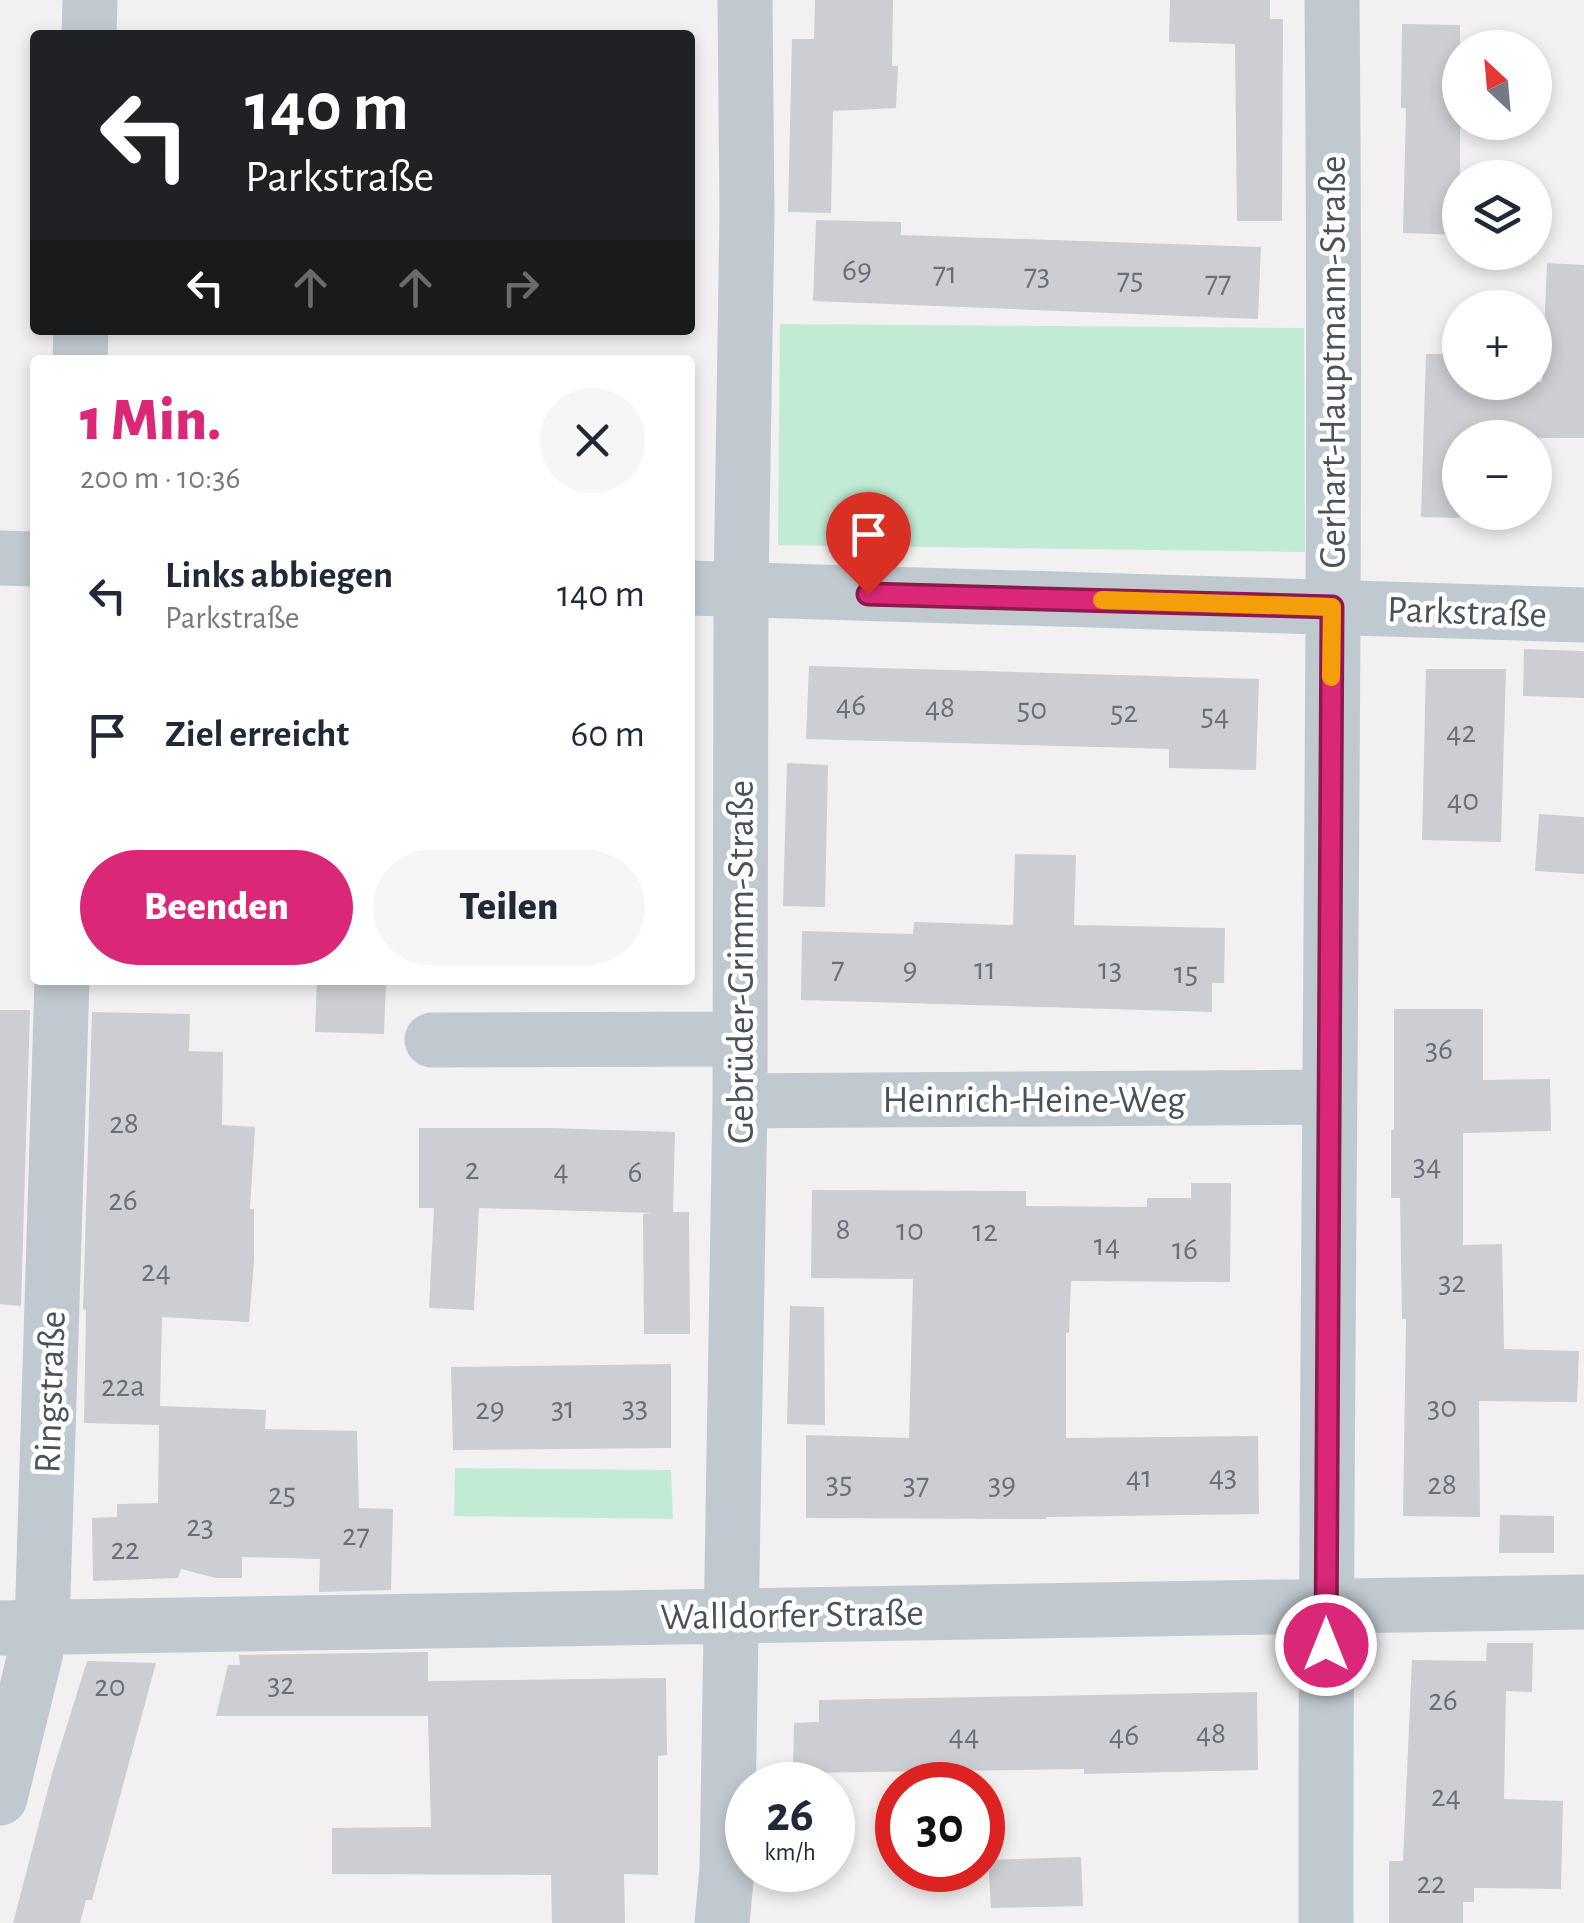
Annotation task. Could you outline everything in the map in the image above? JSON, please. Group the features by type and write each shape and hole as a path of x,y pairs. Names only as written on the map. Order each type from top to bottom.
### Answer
{"street":[{"path":"90,0 90,30"},
{"name":"Gebrüder-Grimm-Straße","path":"722,1923 727,1869 740,1039 716,589 747,215 746,0"},
{"name":"Gerhart-Hauptmann-Straße","path":"1326,1923 1332,0"},
{"path":"0,558 30,559"},
{"name":"Parkstraße","path":"716,589 1584,614"},
{"name":"Ringstraße","path":"0,1798 21,1628 62,985"},
{"path":"432,1040 740,1039"},
{"name":"Heinrich-Heine-Weg","path":"740,1100 1329,1097"},
{"name":"Walldorfer Straße","path":"21,1628 1584,1602"}],"green space":[{"path":"780,324 1304,328 1305,552 778,545"},
{"path":"455,1468 671,1470 673,1519 454,1516"}],"building":[{"path":"815,0 893,0 892,66 898,66 896,108 833,111 831,213 788,212 792,39 814,39"},
{"path":"1170,0 1270,0 1270,19 1283,19 1282,221 1237,221 1235,44 1169,42"},
{"path":"1402,24 1460,25 1460,30 1442,30 1442,140 1460,140 1460,160 1442,160 1442,234 1403,233 1406,108 1401,108"},
{"path":"816,220 901,222 901,235 1261,247 1258,319 813,301"},
{"path":"1552,263 1584,265 1584,438 1552,438 1552,420 1442,420 1442,518 1421,517 1426,354 1442,354 1442,400 1552,400 1552,290 1546,290 1547,270 1552,270"},
{"path":"1524,649 1584,651 1584,698 1523,696"},
{"path":"809,666 1259,679 1256,770 1169,768 1169,749 806,739"},
{"path":"1426,669 1506,669 1501,842 1422,840"},
{"path":"787,763 828,765 825,907 783,906"},
{"path":"1539,814 1584,817 1584,874 1535,871"},
{"path":"1015,854 1076,855 1074,925 1225,928 1224,983 1212,983 1212,1012 801,1000 802,931 913,934 914,922 1013,925"},
{"path":"317,985 386,985 384,1034 315,1032"},
{"path":"1394,1009 1483,1009 1483,1080 1550,1079 1551,1131 1463,1133 1463,1245 1502,1244 1504,1349 1579,1351 1577,1402 1479,1401 1480,1517 1403,1516 1406,1319 1402,1319 1400,1198 1391,1198"},
{"path":"0,1010 30,1010 21,1306 0,1304"},
{"path":"92,1012 190,1014 189,1051 223,1052 222,1125 255,1127 250,1209 254,1209 254,1260 249,1322 162,1317 160,1406 266,1410 265,1429 357,1431 359,1508 393,1509 391,1590 319,1592 320,1559 242,1557 242,1578 216,1578 181,1569 178,1578 93,1581 92,1518 117,1517 117,1504 158,1503 159,1425 84,1423 83,1309"},
{"path":"419,1128 675,1132 673,1212 689,1212 690,1334 644,1334 643,1214 652,1213 479,1208 474,1310 429,1308 434,1208 419,1208"},
{"path":"1191,1183 1231,1183 1230,1282 1071,1281 1066,1333 1066,1438 1258,1436 1259,1514 1046,1519 806,1518 806,1435 909,1438 913,1279 811,1278 812,1190 1026,1191 1026,1206 1147,1207 1147,1198 1191,1198"},
{"path":"790,1306 824,1307 825,1425 787,1424"},
{"path":"671,1364 671,1448 453,1450 451,1367"},
{"path":"1500,1515 1554,1516 1554,1553 1499,1553"},
{"path":"1487,1643 1533,1643 1532,1692 1506,1691 1504,1799 1563,1801 1561,1889 1474,1888 1474,1902 1463,1902 1463,1923 1389,1923 1389,1861 1403,1861 1412,1660 1486,1661"},
{"path":"428,1652 428,1681 666,1678 667,1755 658,1756 658,1875 624,1874 625,1923 552,1923 551,1875 332,1874 332,1828 431,1827 428,1716 216,1716 228,1665 240,1665 239,1655"},
{"path":"87,1661 156,1663 92,1900 86,1900 80,1923 13,1923 53,1770"},
{"path":"1257,1692 1258,1770 1084,1774 1084,1769 1005,1770 1005,1762 875,1762 875,1772 855,1772 855,1762 793,1762 794,1723 819,1722 819,1700"},
{"path":"1081,1857 1083,1906 991,1908 990,1892 1005,1892 1005,1859"}],"slow traffic":[{"path":"1102,600 1332,607 1331,677"}],"route":[{"path":"868,594 1332,607 1326,1645"}]}
